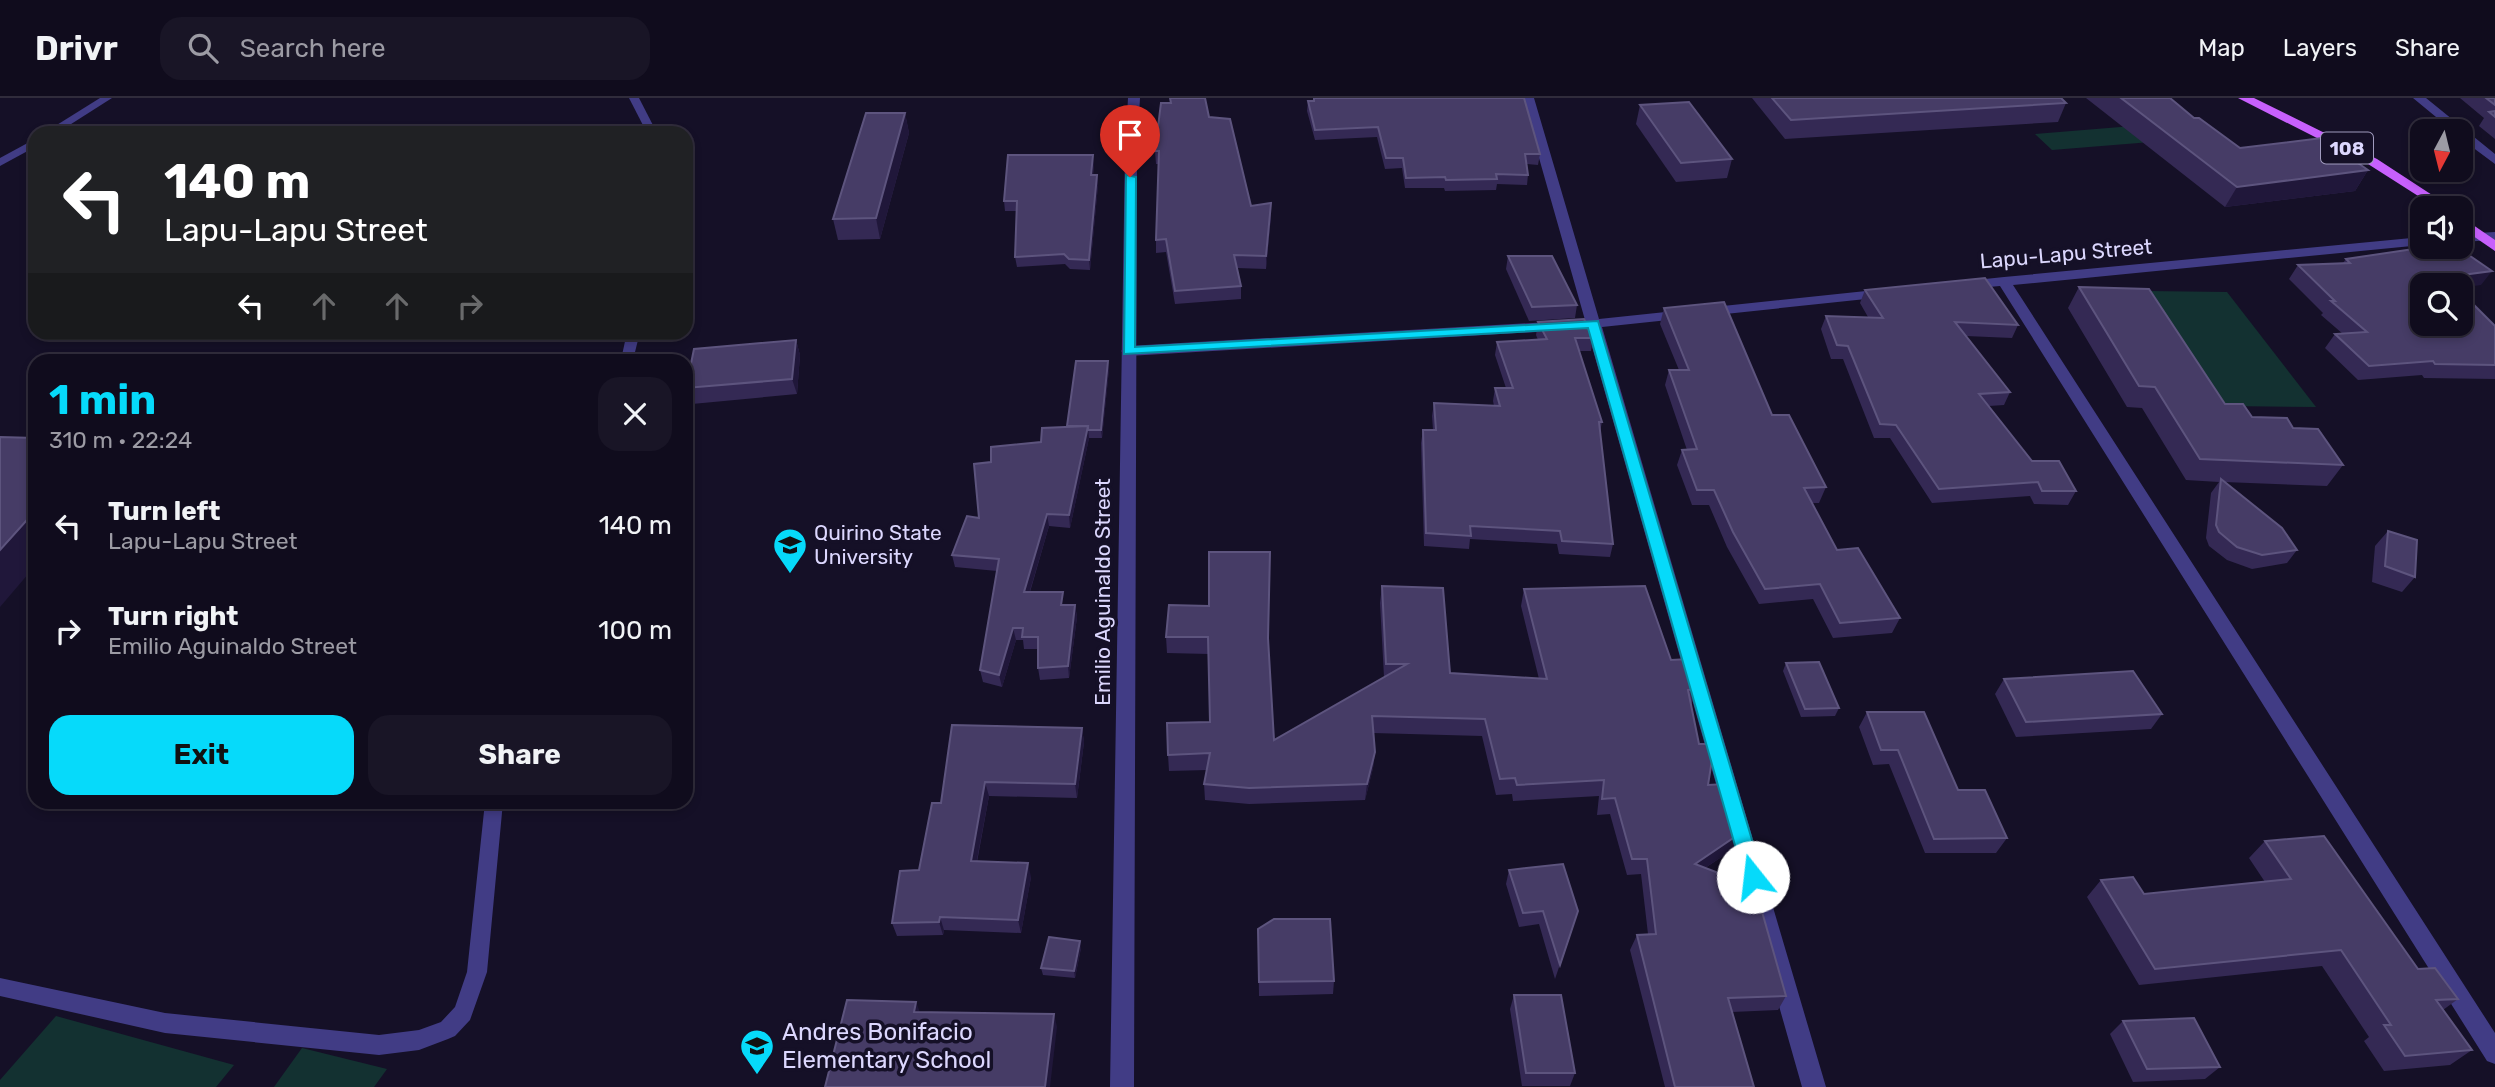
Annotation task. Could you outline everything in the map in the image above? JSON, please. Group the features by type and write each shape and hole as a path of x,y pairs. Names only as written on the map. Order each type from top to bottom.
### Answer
{"main road":[{"name":"108","path":"2244,98 2314,129 2428,196"},
{"path":"2488,236 2495,247"}],"street":[{"name":"Emilio Aguinaldo Street","path":"1122,1087 1130,152 1134,98"},
{"path":"1528,98 1814,1087"},
{"path":"2419,98 2444,119"},
{"path":"2473,142 2495,160"},
{"name":"Lapu-Lapu Street","path":"1950,286 2410,243"},
{"path":"2004,281 2495,1053"},
{"path":"1128,351 1593,324 1895,292"}],"lane":[{"path":"61,126 107,98"},
{"path":"634,98 648,126"},
{"path":"0,163 28,146"},
{"path":"0,987 165,1023 379,1045 419,1040 448,1029 463,1013 478,972 493,809"}],"green space":[{"path":"2133,126 2151,142 2052,150 2035,134"},
{"path":"2146,291 2227,292 2316,407 2227,406"},
{"path":"56,1016 234,1065 216,1087 0,1087 0,1080"},
{"path":"302,1048 387,1069 374,1087 274,1087"}],"building":[{"path":"1170,98 1205,98 1209,117 1230,119 1251,206 1271,203 1266,256 1234,255 1241,286 1175,291 1166,239 1156,240 1159,151 1155,151 1161,103 1171,103"},
{"path":"1314,98 1524,98 1540,154 1525,154 1528,175 1496,174 1497,179 1406,178 1403,158 1386,158 1378,127 1315,130 1308,101 1314,101"},
{"path":"1772,98 2061,98 2066,103 1791,120"},
{"path":"2121,98 2170,98 2194,118 2199,118 2240,148 2322,138 2368,170 2237,187"},
{"path":"2486,98 2495,98 2495,105"},
{"path":"1689,102 1732,159 1681,163 1640,105"},
{"path":"866,113 905,113 876,218 833,219"},
{"path":"1008,155 1093,155 1091,175 1097,175 1089,260 1069,259 1064,254 1015,257 1017,201 1004,201"},
{"path":"2410,250 2410,259 2473,258 2492,271 2410,273 2410,336 2473,336 2473,304 2495,326 2495,365 2435,364 2433,361 2369,366 2335,334 2367,332 2331,301 2335,301 2298,265 2350,263 2346,259"},
{"path":"1508,256 1552,256 1577,305 1532,307"},
{"path":"1985,278 2018,325 1955,322 2010,392 1979,394 2032,461 2059,461 2076,491 2042,491 2038,482 1939,489 1896,425 1880,424 1848,346 1837,345 1826,316 1883,318 1865,290"},
{"path":"2079,287 2149,289 2225,404 2243,404 2252,417 2287,418 2293,428 2318,429 2343,465 2200,459 2155,387 2139,386"},
{"path":"1724,302 1772,415 1789,415 1826,487 1804,488 1837,550 1858,548 1900,618 1840,623 1820,584 1765,589 1733,532 1714,490 1697,490 1682,450 1697,449 1669,370 1689,370 1664,308"},
{"path":"1584,319 1593,338 1575,338 1602,422 1599,422 1613,544 1562,541 1560,531 1470,526 1471,536 1426,533 1423,430 1436,430 1434,403 1500,406 1495,388 1513,388 1497,342 1547,339 1538,322"},
{"path":"796,340 792,379 693,387 694,349"},
{"path":"1076,361 1108,361 1101,430 1088,430 1088,426 1067,426"},
{"path":"1088,426 1069,515 1047,514 1024,592 1063,592 1061,605 1075,605 1068,666 1038,668 1038,637 1022,637 1023,628 1013,628 999,675 980,670 999,559 952,555 967,516 979,518 974,464 991,462 991,447 1041,442 1042,428"},
{"path":"0,437 28,438 28,519 0,550"},
{"path":"2221,479 2282,528 2297,550 2262,555 2237,547 2219,532 2216,525"},
{"path":"2388,531 2417,540 2415,577 2385,566"},
{"path":"1209,552 1270,552 1268,638 1274,740 1407,664 1386,664 1382,586 1443,588 1450,673 1547,679 1524,589 1645,586 1671,660 1689,659 1697,689 1688,690 1699,744 1713,744 1714,747 1708,785 1725,784 1739,834 1695,864 1755,887 1786,996 1728,998 1754,1087 1675,1087 1637,935 1656,934 1647,859 1632,859 1615,798 1602,799 1604,780 1517,785 1515,778 1500,779 1485,719 1372,716 1375,752 1367,784 1249,788 1204,784 1210,753 1168,755 1167,723 1210,722 1208,637 1166,637 1169,605 1209,606"},
{"path":"1819,662 1839,708 1805,709 1786,663"},
{"path":"2133,671 2162,714 2026,722 2004,679"},
{"path":"1867,712 1924,712 1958,790 1985,790 2007,838 1934,839 1898,750 1881,750"},
{"path":"952,725 1082,728 1075,784 985,782 971,861 1028,863 1018,920 940,917 939,922 892,923 900,871 919,870 932,803 941,803"},
{"path":"2324,836 2418,969 2435,968 2458,999 2436,1000 2472,1050 2405,1056 2384,1025 2391,1025 2341,950 2155,969 2101,880 2133,877 2144,894 2291,879 2265,841"},
{"path":"1563,864 1578,911 1560,965 1543,911 1523,913 1509,870"},
{"path":"1274,919 1330,919 1334,981 1259,982 1258,929"},
{"path":"1049,937 1080,941 1074,971 1041,968"},
{"path":"1514,995 1561,995 1575,1073 1526,1073"},
{"path":"847,1000 916,1002 914,1012 1054,1014 1045,1087 825,1087"},
{"path":"2194,1018 2220,1067 2147,1069 2123,1021"}],"place":[{"name":"Quirino State University","path":"790,575"},
{"name":"Andres Bonifacio Elementary School","path":"757,1076"}],"route":[{"path":"1130,177 1128,351 1593,324 1753,877"}]}
